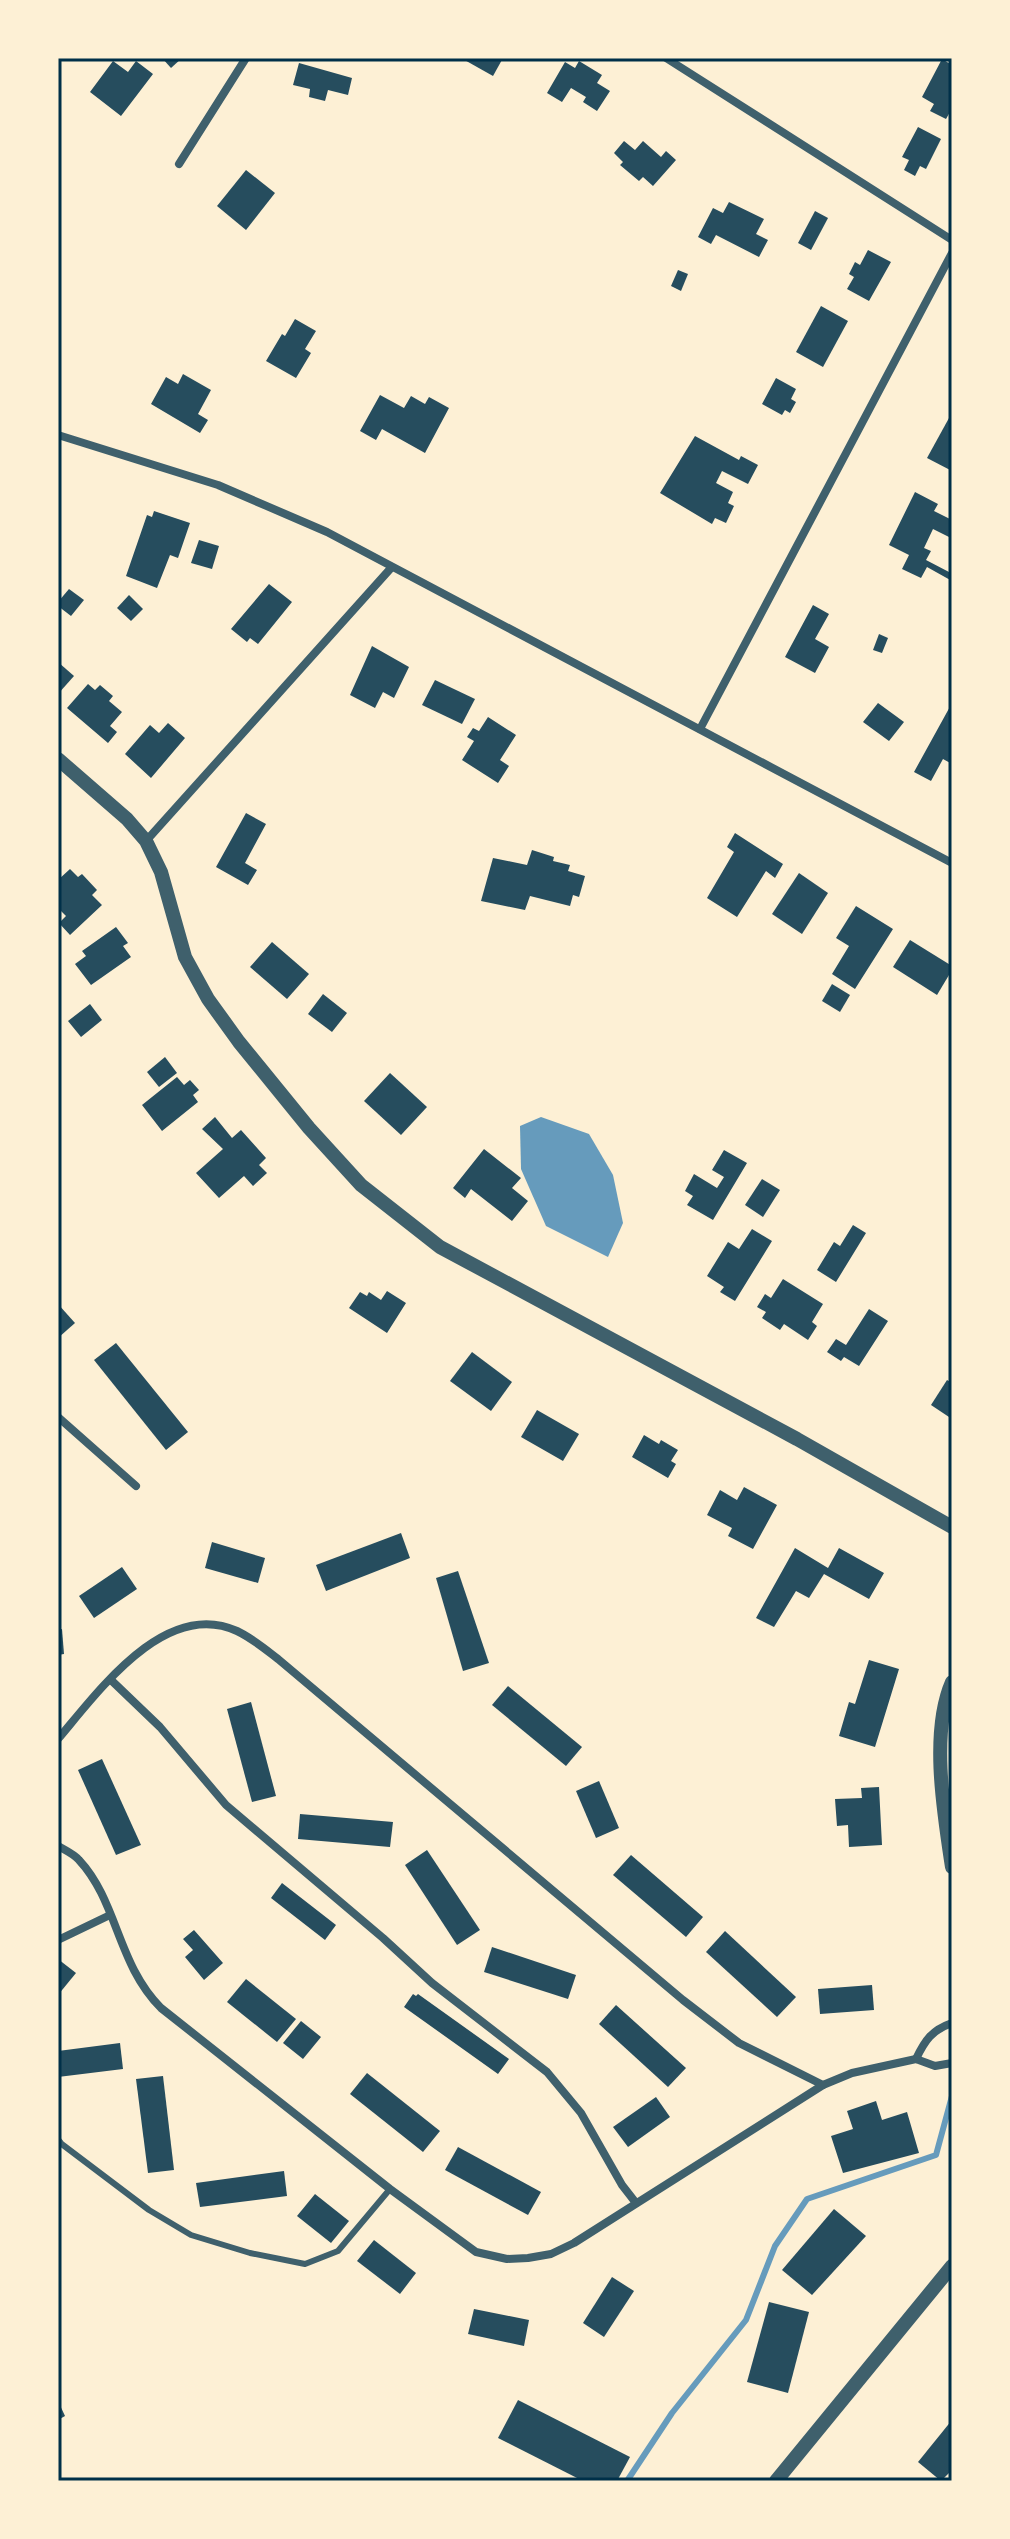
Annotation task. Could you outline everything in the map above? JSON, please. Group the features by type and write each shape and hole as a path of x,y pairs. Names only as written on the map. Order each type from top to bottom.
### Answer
{"street":[{"path":"179,164 246,58"},
{"path":"666,58 952,240"},
{"path":"700,729 952,253"},
{"path":"58,435 230,490 327,532 952,863"},
{"path":"146,841 391,568"},
{"path":"58,759 127,819 146,841 161,872 185,957 208,999 289,1103 361,1185 440,1247 951,1525"},
{"path":"58,1417 136,1486"},
{"path":"58,1739 150,1642 164,1634 197,1624 225,1627 247,1637 278,1659 683,2000 739,2043 823,2085"},
{"path":"111,1680 160,1727 226,1805 432,1983 547,2072 581,2113 622,2185 636,2203"},
{"path":"952,1682 942,1731 940,1774 952,1867"},
{"path":"58,1846 78,1858 97,1884 129,1964 149,1996 161,2008 390,2189 476,2252 507,2259 551,2254 574,2243 823,2085 852,2073 916,2059 935,2066 952,2063"},
{"path":"58,1940 110,1915"},
{"path":"916,2059 925,2039 940,2027 952,2023"},
{"path":"776,2481 952,2266"}],"lane":[{"path":"59,2142 149,2210 191,2235 250,2253 305,2264 338,2251 390,2189"}],"water":[{"path":"541,1117 589,1134 613,1175 623,1223 608,1257 546,1226 521,1169 520,1126"}],"building":[{"path":"162,58 182,58 171,68"},
{"path":"461,58 503,58 493,76"},
{"path":"942,59 952,65 952,113 946,119 930,111 934,104 922,97"},
{"path":"113,61 128,72 136,61 153,74 121,116 90,92"},
{"path":"579,61 602,75 597,83 610,91 597,111 583,102 586,97 571,88 562,102 547,93 565,62 575,68"},
{"path":"299,63 352,78 348,95 328,90 325,101 309,97 310,89 293,85"},
{"path":"918,127 941,139 926,169 920,166 915,176 904,170 909,160 902,157"},
{"path":"624,141 635,150 643,141 661,157 666,151 676,160 653,186 643,177 639,181 620,165 623,162 614,153"},
{"path":"246,170 275,193 246,230 217,206"},
{"path":"729,202 764,219 756,234 768,240 759,257 716,235 711,244 698,237 713,208 723,213"},
{"path":"815,211 828,218 811,250 798,243"},
{"path":"868,250 891,262 869,301 847,289 854,277 849,274 855,262 860,265"},
{"path":"678,270 688,274 681,291 671,286"},
{"path":"821,306 848,321 823,367 796,352"},
{"path":"295,319 316,331 305,349 311,353 296,378 266,361"},
{"path":"183,374 211,390 198,414 208,420 200,433 151,404 166,377 178,384"},
{"path":"776,378 796,389 791,399 796,402 790,413 785,410 782,415 762,404"},
{"path":"380,395 404,408 411,396 425,404 429,397 449,408 425,453 382,429 376,440 360,431"},
{"path":"949,418 952,420 952,471 927,458"},
{"path":"695,436 739,460 741,456 758,465 748,484 722,471 716,483 733,492 728,503 734,506 726,523 715,518 712,524 660,493"},
{"path":"915,492 938,504 934,511 952,520 949,537 933,529 924,548 931,551 926,560 949,572 952,566 952,581 927,567 921,578 902,569 909,555 889,545"},
{"path":"154,511 190,523 178,558 170,555 157,588 126,576 147,515 152,517"},
{"path":"199,540 219,546 212,569 191,563"},
{"path":"269,584 292,602 258,644 250,638 247,642 231,629"},
{"path":"69,589 84,600 71,616 58,606"},
{"path":"129,595 143,609 131,621 117,608"},
{"path":"813,605 829,614 815,639 829,647 815,673 785,657"},
{"path":"879,634 888,638 882,653 873,650"},
{"path":"372,646 409,667 394,698 383,692 375,708 350,695"},
{"path":"58,662 74,676 58,694"},
{"path":"435,680 475,699 462,724 422,705"},
{"path":"88,684 95,690 100,685 113,696 109,701 122,712 110,726 117,732 108,743 67,708"},
{"path":"878,703 904,722 889,741 863,722"},
{"path":"952,703 952,764 943,759 931,781 914,772"},
{"path":"488,717 516,735 500,760 509,766 498,783 462,760 474,741 467,737 473,728 479,731"},
{"path":"168,723 185,738 151,778 125,754 150,725 159,733"},
{"path":"246,813 266,824 245,863 257,870 248,885 216,867"},
{"path":"735,833 783,864 775,878 766,871 737,917 707,898 734,852 727,847"},
{"path":"532,850 554,857 553,861 570,865 568,871 585,876 579,897 573,895 570,906 530,896 525,910 481,901 493,858 527,865"},
{"path":"70,869 78,877 82,874 97,890 92,895 102,905 70,935 59,923 66,916 58,908 58,880"},
{"path":"799,873 828,893 802,934 772,914"},
{"path":"856,906 893,929 855,989 832,974 849,946 836,938"},
{"path":"116,927 128,943 123,946 131,957 91,985 75,964 86,956 82,951"},
{"path":"910,940 952,966 937,995 893,967"},
{"path":"272,942 309,974 287,999 250,967"},
{"path":"832,984 850,995 840,1012 822,1001"},
{"path":"323,994 347,1013 332,1032 308,1014"},
{"path":"90,1004 102,1020 81,1037 68,1021"},
{"path":"165,1057 177,1073 159,1087 147,1072"},
{"path":"390,1073 427,1107 401,1135 364,1101"},
{"path":"177,1077 184,1085 190,1080 199,1090 193,1095 198,1102 162,1131 142,1105"},
{"path":"215,1117 232,1138 241,1130 266,1158 259,1165 267,1173 253,1186 244,1176 219,1198 196,1173 223,1149 202,1129"},
{"path":"484,1149 521,1178 512,1188 528,1201 512,1221 471,1189 465,1198 453,1188"},
{"path":"724,1150 747,1163 713,1220 687,1205 693,1196 685,1191 694,1174 717,1188 724,1177 712,1170"},
{"path":"762,1179 780,1190 763,1217 745,1205"},
{"path":"853,1225 866,1233 836,1282 817,1270 834,1242 840,1246"},
{"path":"752,1229 772,1241 735,1301 720,1292 724,1287 707,1276 728,1242 739,1249"},
{"path":"783,1279 823,1304 812,1322 817,1326 808,1340 784,1324 780,1330 762,1318 766,1312 757,1307 765,1294 771,1298"},
{"path":"387,1291 406,1303 387,1333 349,1308 360,1292 367,1296 369,1292 381,1300"},
{"path":"58,1304 75,1323 58,1338"},
{"path":"869,1309 888,1321 859,1366 844,1357 841,1361 827,1352 836,1339 846,1345"},
{"path":"116,1343 188,1432 166,1450 94,1360"},
{"path":"472,1352 512,1382 491,1411 450,1381"},
{"path":"947,1380 952,1383 952,1419 931,1405"},
{"path":"537,1410 579,1434 563,1461 521,1437"},
{"path":"644,1435 678,1450 671,1461 676,1464 668,1478 632,1457"},
{"path":"744,1487 777,1505 753,1549 728,1536 732,1528 707,1515 720,1490 737,1500"},
{"path":"401,1533 410,1558 326,1591 316,1565"},
{"path":"212,1542 265,1558 258,1583 205,1568"},
{"path":"795,1548 828,1568 839,1548 884,1573 869,1599 824,1574 809,1598 796,1591 774,1627 756,1618"},
{"path":"122,1567 137,1589 94,1618 79,1596"},
{"path":"458,1571 489,1663 463,1671 436,1578"},
{"path":"62,1629 64,1654 58,1655 58,1630"},
{"path":"869,1660 899,1669 875,1747 839,1736 849,1702 855,1704"},
{"path":"508,1686 582,1747 566,1766 492,1705"},
{"path":"251,1702 276,1796 252,1802 227,1709"},
{"path":"102,1759 141,1845 116,1855 78,1770"},
{"path":"599,1781 619,1828 596,1838 576,1791"},
{"path":"879,1787 882,1845 849,1847 848,1825 837,1826 835,1799 862,1798 861,1788"},
{"path":"300,1814 393,1822 390,1847 298,1839"},
{"path":"427,1850 480,1930 457,1945 405,1865"},
{"path":"631,1855 703,1917 686,1937 613,1875"},
{"path":"282,1883 336,1925 325,1940 271,1898"},
{"path":"194,1930 223,1963 204,1980 185,1957 193,1950 183,1939"},
{"path":"725,1931 796,1997 777,2017 706,1952"},
{"path":"492,1947 576,1975 568,1999 484,1972"},
{"path":"58,1959 76,1973 58,1995"},
{"path":"246,1979 296,2019 277,2042 227,2002"},
{"path":"872,1985 874,2010 820,2014 818,1989"},
{"path":"413,1994 418,1994 509,2059 498,2074 404,2007"},
{"path":"616,2005 686,2068 668,2087 599,2024"},
{"path":"301,2021 321,2037 303,2059 283,2043"},
{"path":"120,2043 123,2069 58,2077 58,2051"},
{"path":"367,2073 440,2131 423,2152 350,2094"},
{"path":"163,2076 174,2170 148,2173 136,2079"},
{"path":"656,2097 670,2117 628,2147 613,2127"},
{"path":"876,2101 882,2120 907,2112 919,2153 843,2173 831,2136 853,2129 847,2111"},
{"path":"458,2147 541,2192 528,2215 445,2170"},
{"path":"284,2171 287,2196 200,2207 196,2183"},
{"path":"315,2194 349,2221 331,2243 297,2216"},
{"path":"834,2209 866,2236 812,2295 782,2270"},
{"path":"374,2240 416,2273 400,2294 357,2261"},
{"path":"612,2277 634,2291 604,2337 583,2323"},
{"path":"769,2302 809,2312 788,2393 747,2382"},
{"path":"474,2309 529,2320 524,2346 468,2334"},
{"path":"518,2400 630,2457 617,2481 583,2481 498,2438"},
{"path":"58,2401 65,2416 58,2420"},
{"path":"952,2420 952,2470 941,2481 918,2462"}],"waterway":[{"path":"627,2481 672,2413 746,2320 775,2246 807,2199 936,2155 952,2096"}]}
